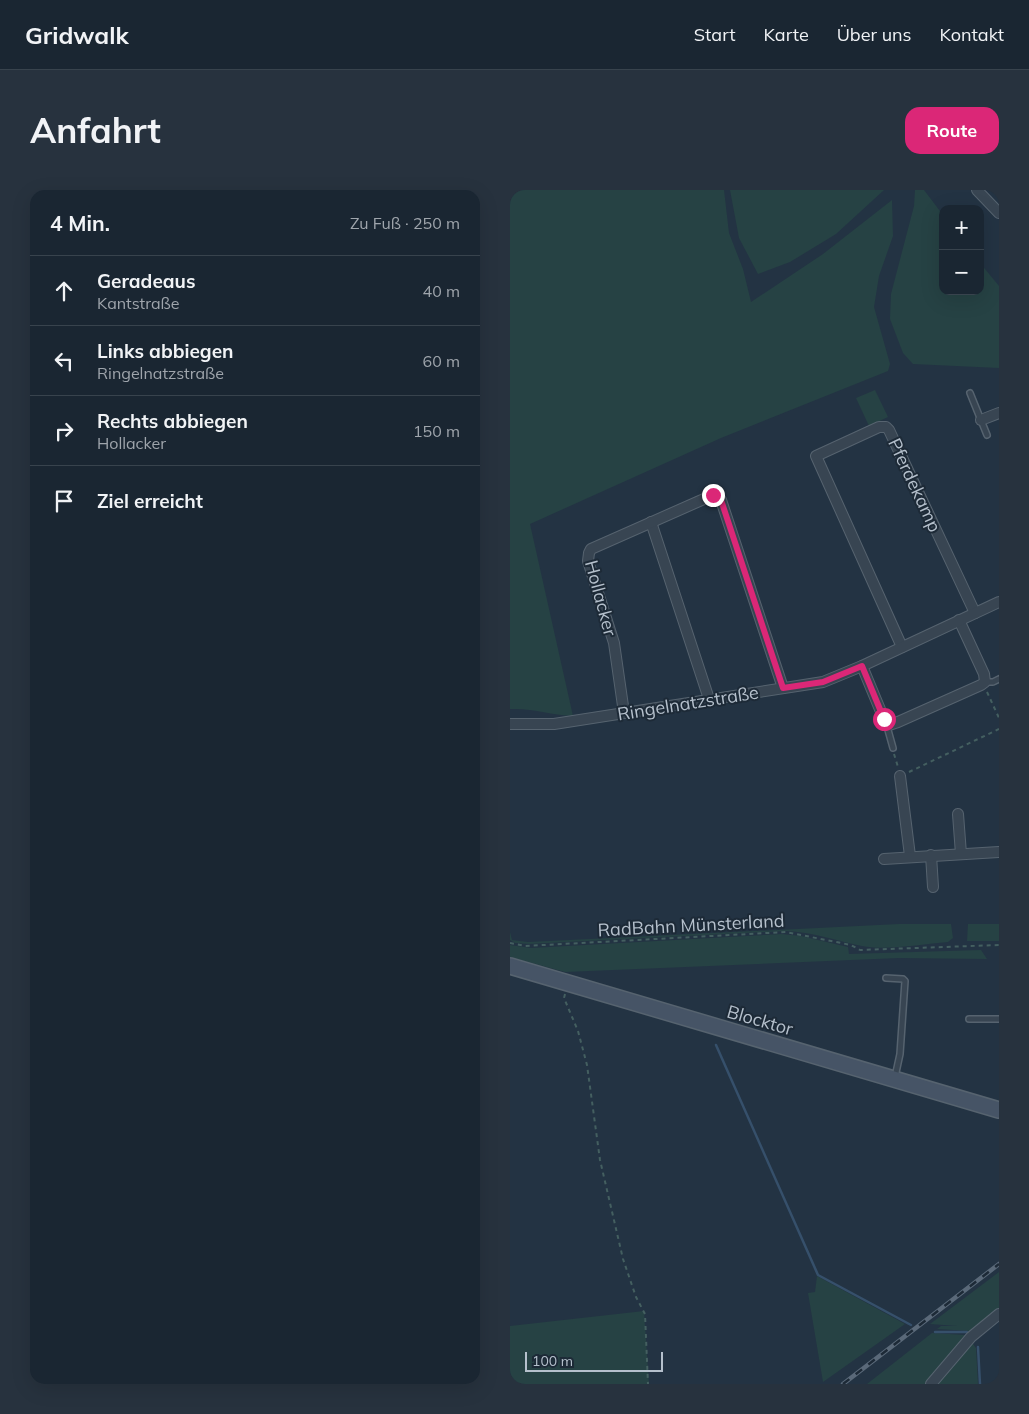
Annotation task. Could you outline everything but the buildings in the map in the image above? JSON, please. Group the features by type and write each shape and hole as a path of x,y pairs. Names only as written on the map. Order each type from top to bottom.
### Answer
{"main road":[{"name":"Blocktor","path":"510,966 999,1110"}],"street":[{"path":"977,190 999,213"},
{"path":"981,420 999,413"},
{"name":"Pferdekamp","path":"902,647 816,456 879,427 886,427 974,613"},
{"name":"Hollacker","path":"624,713 614,642 588,561 588,555 592,549 713,495 718,496 721,500 783,688"},
{"path":"651,522 709,699"},
{"name":"Ringelnatzstraße","path":"510,724 554,724 823,682 862,666 999,602"},
{"path":"862,666 884,719 889,724 898,722 985,682 984,674 959,620"},
{"path":"900,776 910,856"},
{"path":"958,814 961,854"},
{"path":"884,858 999,852"},
{"path":"931,855 933,887"},
{"path":"931,1384 971,1337 999,1314"}],"lane":[{"path":"970,394 987,435"},
{"path":"985,682 999,679"},
{"path":"889,724 888,730 893,748"},
{"path":"886,978 903,979 904,981 900,1054 894,1080"},
{"path":"969,1019 999,1019"}],"path":[{"path":"985,682 986,690 999,718"},
{"path":"893,748 900,776 999,729"},
{"name":"RadBahn Münsterland","path":"510,943 525,946 786,932 851,945 860,950 999,945"},
{"path":"566,983 564,998 578,1031 588,1064 600,1160 613,1221 636,1297 645,1314 648,1384"}],"green space":[{"path":"510,190 724,190 729,233 743,269 751,302 823,254 892,200 893,236 879,276 874,307 890,364 888,371 721,438 530,524 573,716 510,709"},
{"path":"730,190 884,190 836,234 790,262 758,274 739,238"},
{"path":"915,190 924,190 939,210 939,295 984,295 984,268 999,286 999,368 913,364 903,353 890,319 891,294 914,206"},
{"path":"875,390 888,417 869,426 856,398"},
{"path":"899,924 951,924 953,938 948,942 882,948 862,946 815,935 786,931 529,944 515,943 510,940 510,932 512,940 528,942"},
{"path":"968,924 999,924 999,941 967,941"},
{"path":"782,934 801,936 848,947 849,954 981,950 987,959 899,958 565,972 510,957 510,945 531,948"},
{"path":"999,1272 999,1311 968,1337 976,1348 978,1384 867,1384 932,1333 966,1335 970,1331 937,1329 941,1326 957,1326 930,1324"},
{"path":"817,1276 905,1324 823,1382 808,1293 815,1292"},
{"path":"644,1311 649,1384 510,1384 510,1326"}],"waterway":[{"path":"716,1045 818,1275 911,1325"},
{"path":"935,1332 967,1332"},
{"path":"978,1347 980,1384"}],"railway":[{"path":"843,1384 999,1264"}],"route":[{"path":"713,495 718,496 721,500 783,688 833,680 862,666 884,719"}]}
